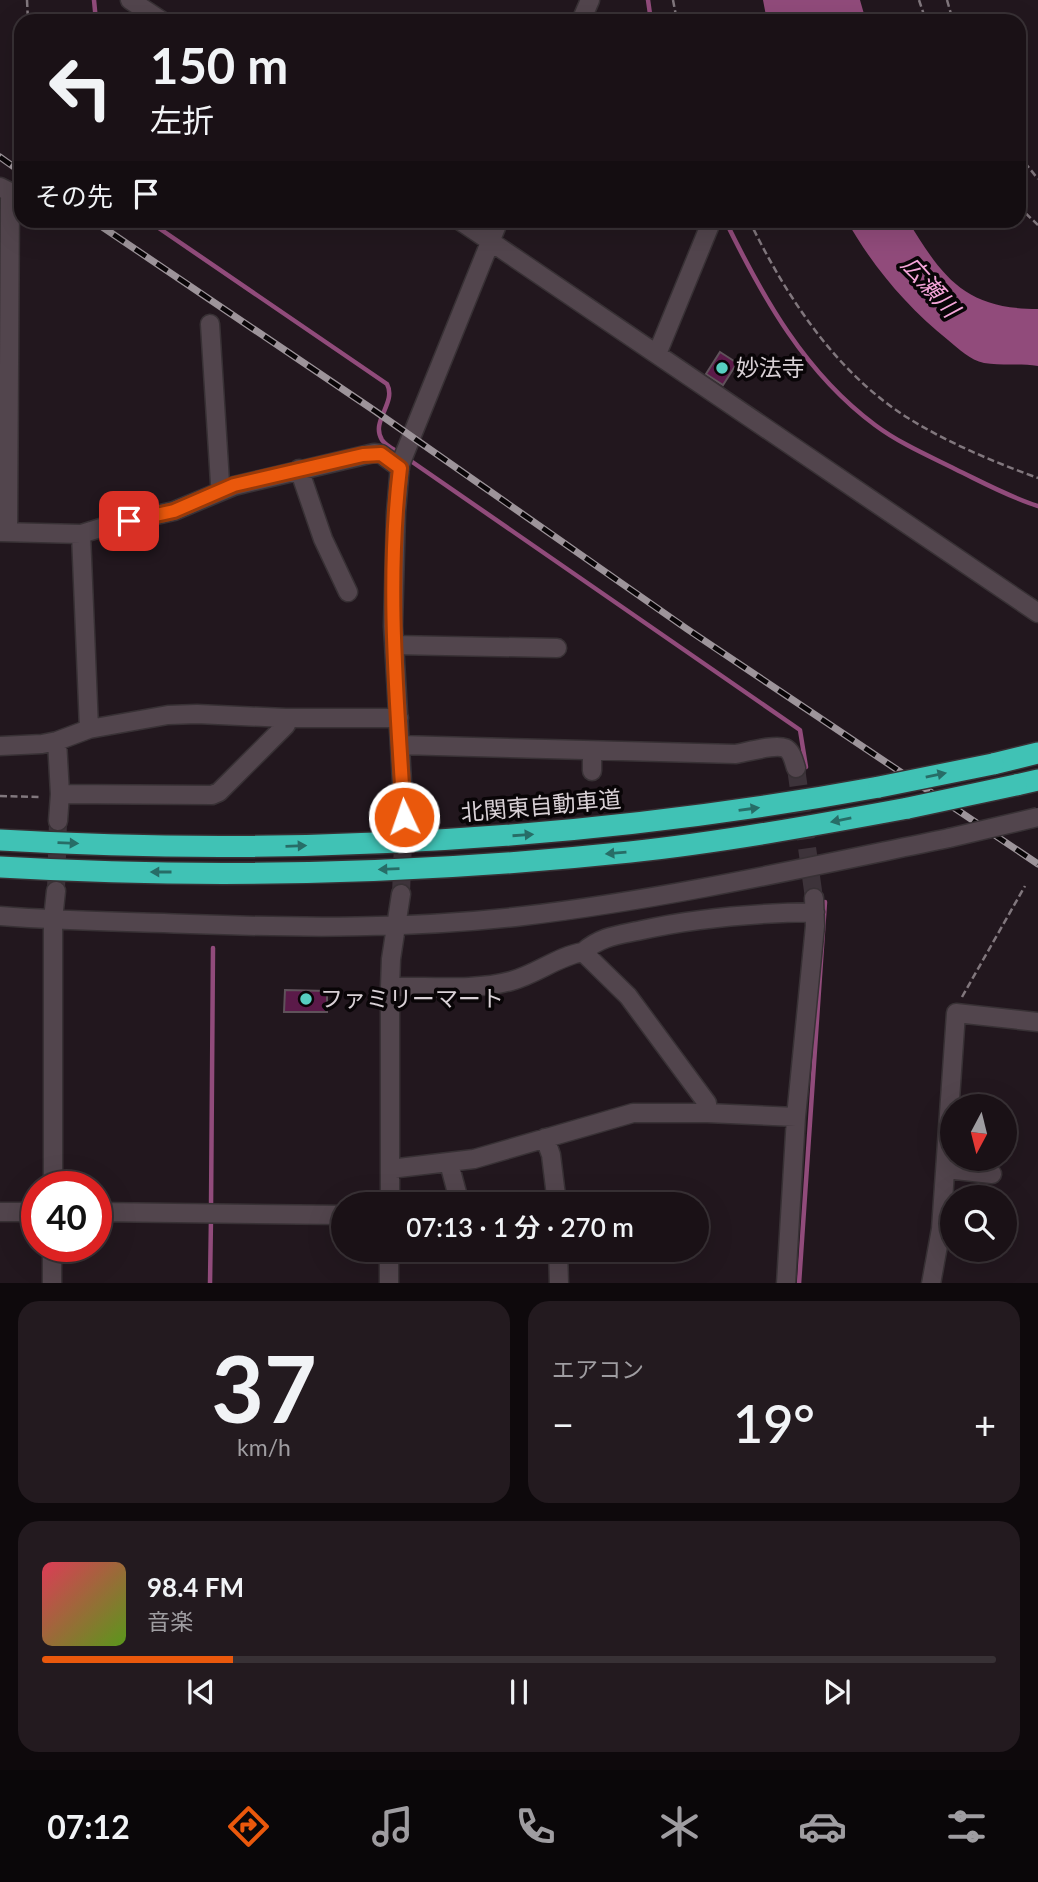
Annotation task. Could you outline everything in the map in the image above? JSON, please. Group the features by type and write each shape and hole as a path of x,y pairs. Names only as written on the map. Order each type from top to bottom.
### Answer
{"highway":[{"name":"北関東自動車道","path":"0,840 153,846 278,847 448,840 628,825 809,800 993,764 1038,752"},
{"path":"0,867 180,873 278,873 450,867 644,850 802,827 1038,780"}],"street":[{"path":"130,0 151,14"},
{"path":"0,187 8,191 10,197 4,532 81,534 174,511 222,490 299,469 374,453 381,454 400,468"},
{"path":"470,228 1038,613"},
{"path":"404,817 393,626 400,468 496,228"},
{"path":"657,354 709,228"},
{"path":"210,324 222,490"},
{"path":"299,469 323,539 348,593"},
{"path":"81,534 89,729"},
{"path":"394,645 557,648"},
{"path":"0,746 24,747 57,741 89,729 168,715 398,718"},
{"path":"60,794 212,795 219,792 286,725 286,718"},
{"path":"57,741 60,794 58,821"},
{"path":"400,745 736,754 785,747 791,753 796,768"},
{"path":"592,751 592,772"},
{"path":"0,916 287,927 396,927 521,916 761,876 1038,817"},
{"path":"53,1171 53,919 56,891"},
{"path":"390,1192 390,987 401,894"},
{"path":"390,987 493,985 536,973 589,947 667,924 814,905 816,926 796,1117 786,1283"},
{"path":"589,947 707,1103 707,1113"},
{"path":"951,1094 956,1013 1038,1022"},
{"path":"390,1169 449,1163 510,1150 633,1113 796,1117"},
{"path":"545,1138 551,1155 556,1192"},
{"path":"449,1163 457,1192"},
{"path":"933,1283 946,1171"},
{"path":"964,1171 992,1174"},
{"path":"0,1212 21,1212"},
{"path":"112,1212 331,1215"},
{"path":"52,1262 52,1283"},
{"path":"389,1283 390,1262"},
{"path":"558,1262 559,1283"}],"path":[{"path":"1026,164 1038,179"},
{"path":"753,228 800,309 827,345 862,382 883,400 925,428 1038,478"},
{"path":"0,796 50,798 60,794"},
{"path":"956,1013 958,1004 1025,886"}],"water":[{"path":"763,0 860,0 864,14 766,14"},
{"name":"広瀬川","path":"851,228 913,228 945,274 974,296 1013,308 1038,309 1038,366 984,363 965,354 919,314 868,254"}],"building":[{"name":"妙法寺","path":"720,352 737,363 723,385 706,374"},
{"path":"285,990 327,991 327,1012 284,1012"}],"waterway":[{"path":"94,0 95,14"},
{"path":"648,0 650,14"},
{"path":"159,228 387,384 389,398 379,433 388,446 401,454"},
{"path":"729,228 755,278 788,332 827,382 850,404 884,432 904,443 996,489 1038,506"},
{"path":"408,459 800,730 806,767"},
{"path":"799,1283 825,902"},
{"path":"211,1209 213,948"},
{"path":"210,1283 211,1218"}],"tunnel":[{"path":"796,768 814,898"},
{"path":"401,894 404,817"},
{"path":"56,891 58,821"}],"railway":[{"path":"0,157 14,167"},
{"path":"104,228 375,411 687,629 1038,864"}],"place":[{"name":"妙法寺","path":"722,368"},
{"name":"ファミリーマート","path":"306,999"}],"route":[{"path":"129,521 174,511 234,485 363,455 381,454 400,468 393,626 404,817"}]}
